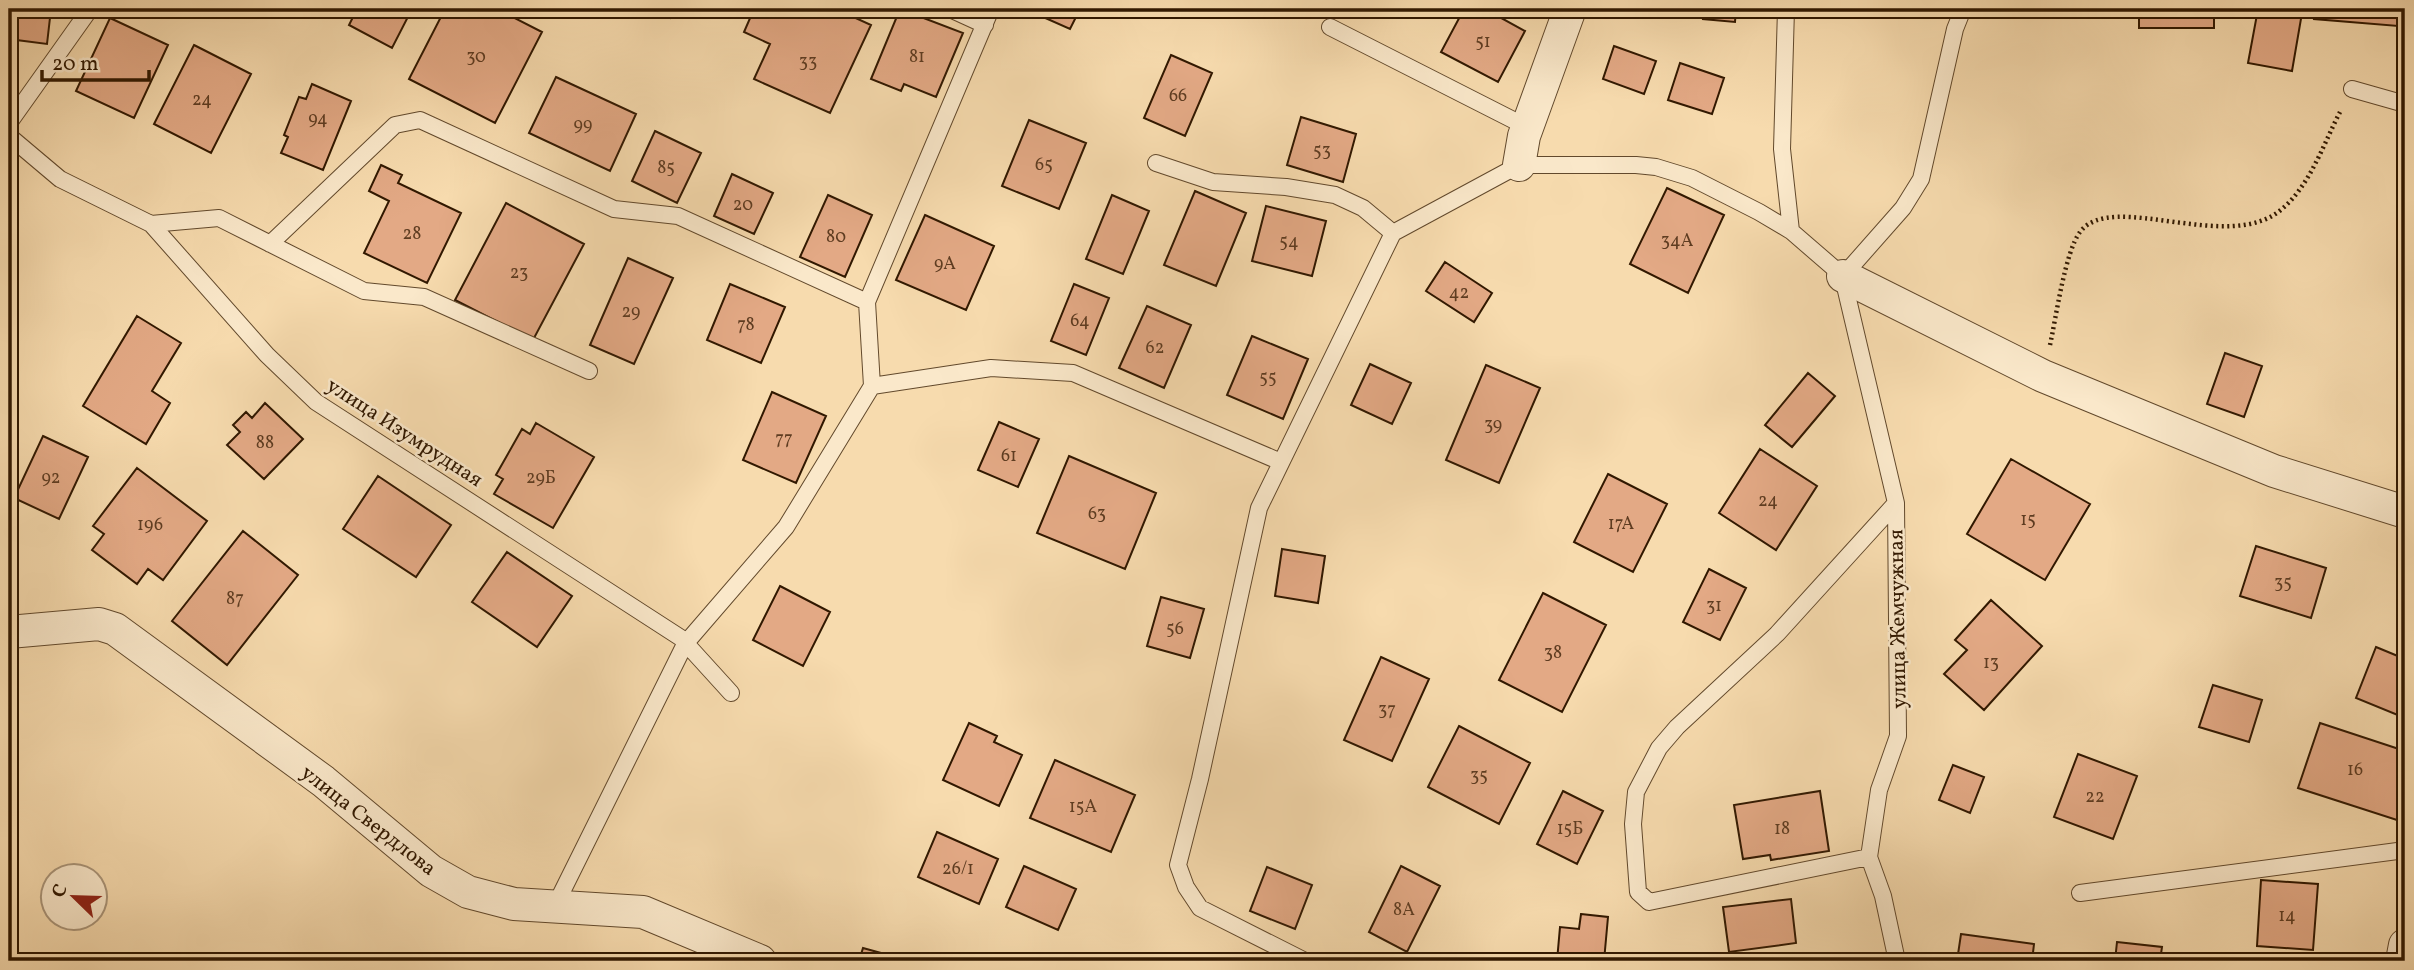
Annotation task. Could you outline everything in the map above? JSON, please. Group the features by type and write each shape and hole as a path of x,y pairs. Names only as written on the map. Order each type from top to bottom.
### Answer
{"street":[{"path":"1519,165 1527,127 1570,9"},
{"path":"1843,275 2043,376 2274,471 2405,512"},
{"name":"улица Свердлова","path":"9,632 99,624 115,629 323,781 431,871 468,892 514,904 643,912 760,961"},
{"path":"2402,961 2405,945"}],"lane":[{"path":"9,123 90,9"},
{"path":"950,9 985,25"},
{"path":"555,906 685,644 786,527 872,386 867,302 991,9"},
{"path":"1787,9 1782,149 1791,231"},
{"path":"1305,961 1200,908 1186,887 1178,865 1200,779 1259,508 1393,233 1519,165 1656,167 1709,186 1791,231 1843,275 1903,208 1921,179 1955,29 1963,9"},
{"path":"1330,27 1527,127"},
{"path":"2352,89 2405,104"},
{"path":"270,244 395,125 420,120 614,209 678,216 867,302"},
{"name":"улица Изумрудная","path":"9,136 60,179 151,224 267,355 316,402 548,550 685,644 731,693"},
{"path":"1156,163 1213,182 1286,187 1335,195 1363,208 1393,233"},
{"path":"151,224 219,218 365,291 424,297 589,371"},
{"name":"улица Жемчужная","path":"1843,275 1896,503 1898,736 1879,790 1870,857 1883,896 1897,961"},
{"path":"872,386 991,368 1073,373 1281,462"},
{"path":"1870,857 1649,902 1638,892 1634,813 1640,781 1668,737 1777,634 1896,503"},
{"path":"2080,893 2405,850"}],"path":[{"path":"2043,376 2072,250 2079,233 2088,223 2114,216 2235,228 2269,218 2292,199 2352,89"}],"building":[{"path":"9,9 51,9 47,44 9,39"},
{"path":"357,9 412,9 392,48 349,25"},
{"path":"445,9 497,9 542,32 495,123 409,79"},
{"path":"647,9 674,9 670,18"},
{"path":"754,9 836,9 871,25 830,113 754,79 770,44 744,32"},
{"path":"900,9 963,33 936,97 904,84 901,91 871,79"},
{"path":"1025,9 1080,9 1070,29"},
{"path":"1464,9 1485,9 1525,31 1498,82 1441,52"},
{"path":"1704,9 1736,9 1735,22 1703,19"},
{"path":"2139,9 2214,9 2214,28 2139,28"},
{"path":"2258,9 2302,13 2292,71 2248,63"},
{"path":"2315,9 2399,9 2398,26 2314,19"},
{"path":"110,18 168,45 134,118 76,91"},
{"path":"194,45 251,74 211,153 154,124"},
{"path":"1614,46 1656,61 1644,94 1603,79"},
{"path":"1171,55 1212,73 1185,136 1144,118"},
{"path":"1680,63 1724,78 1712,114 1668,100"},
{"path":"556,77 636,114 610,171 529,133"},
{"path":"312,84 351,101 323,170 281,153 288,137 284,135 299,97 306,99"},
{"path":"1301,117 1356,134 1343,182 1287,165"},
{"path":"1029,120 1086,143 1059,209 1002,186"},
{"path":"655,131 701,153 677,203 632,181"},
{"path":"381,165 402,175 398,183 461,213 427,283 364,253 389,201 369,191"},
{"path":"732,174 773,193 754,234 714,216"},
{"path":"1667,188 1724,215 1688,293 1630,264"},
{"path":"1195,191 1246,213 1216,286 1164,265"},
{"path":"828,195 872,215 845,277 800,257"},
{"path":"1112,195 1149,211 1123,274 1086,259"},
{"path":"506,203 584,244 533,340 455,300"},
{"path":"1266,206 1326,221 1312,276 1252,261"},
{"path":"925,215 994,246 966,310 896,280"},
{"path":"628,258 673,278 634,364 590,345"},
{"path":"1445,262 1492,293 1474,322 1426,291"},
{"path":"730,284 785,307 761,363 707,340"},
{"path":"1074,284 1109,298 1086,355 1051,341"},
{"path":"1147,306 1191,325 1164,388 1119,368"},
{"path":"137,316 181,343 152,391 170,403 146,444 83,406"},
{"path":"1252,336 1308,359 1283,419 1227,395"},
{"path":"2225,353 2262,366 2244,417 2207,404"},
{"path":"1370,364 1411,383 1392,424 1351,405"},
{"path":"1486,365 1540,388 1499,483 1446,460"},
{"path":"1808,373 1835,396 1792,447 1765,425"},
{"path":"772,392 826,416 796,483 743,460"},
{"path":"265,403 303,439 264,479 227,445 240,432 233,425 246,412 252,418"},
{"path":"999,422 1039,439 1018,487 978,470"},
{"path":"536,423 594,457 553,528 494,494 503,479 496,475 522,429 530,434"},
{"path":"43,436 88,457 59,519 14,498"},
{"path":"1760,449 1817,486 1776,550 1719,513"},
{"path":"1069,456 1156,493 1125,569 1037,533"},
{"path":"2011,459 2090,504 2045,580 1967,534"},
{"path":"137,468 207,521 163,580 148,569 137,584 92,550 104,534 93,526"},
{"path":"1608,474 1667,504 1633,572 1574,542"},
{"path":"378,476 451,525 416,577 343,529"},
{"path":"243,531 298,575 227,665 172,621"},
{"path":"2256,546 2326,568 2311,618 2240,596"},
{"path":"1282,549 1325,556 1318,603 1275,596"},
{"path":"507,552 572,596 537,647 472,602"},
{"path":"1709,569 1746,588 1720,640 1683,622"},
{"path":"780,586 830,612 803,666 753,640"},
{"path":"1543,593 1606,625 1562,712 1499,680"},
{"path":"1161,597 1204,609 1190,658 1147,646"},
{"path":"1991,600 2042,646 1984,710 1944,674 1967,650 1955,640"},
{"path":"2376,647 2405,659 2405,718 2356,698"},
{"path":"1381,657 1429,679 1392,761 1344,740"},
{"path":"2213,685 2262,700 2249,742 2199,727"},
{"path":"969,723 997,736 994,742 1022,755 999,806 943,780"},
{"path":"2320,723 2405,751 2405,805 2400,821 2298,788"},
{"path":"1459,726 1530,763 1499,824 1428,787"},
{"path":"2078,754 2137,776 2113,839 2054,817"},
{"path":"1055,760 1135,795 1111,852 1030,818"},
{"path":"1953,765 1984,777 1970,813 1939,800"},
{"path":"1563,791 1603,811 1577,864 1537,844"},
{"path":"1820,791 1829,851 1771,860 1770,855 1743,859 1734,805"},
{"path":"937,832 998,859 979,904 918,877"},
{"path":"1024,866 1076,889 1058,930 1006,907"},
{"path":"1401,866 1440,886 1407,952 1369,932"},
{"path":"1267,867 1312,885 1295,929 1250,911"},
{"path":"2261,880 2318,884 2313,950 2257,946"},
{"path":"1791,899 1796,943 1729,952 1723,907"},
{"path":"1581,914 1608,917 1604,961 1557,961 1560,927 1579,929"},
{"path":"1961,934 2034,944 2032,961 1957,961"},
{"path":"2117,942 2162,947 2160,961 2115,961"},
{"path":"863,948 910,961 859,961"}]}
